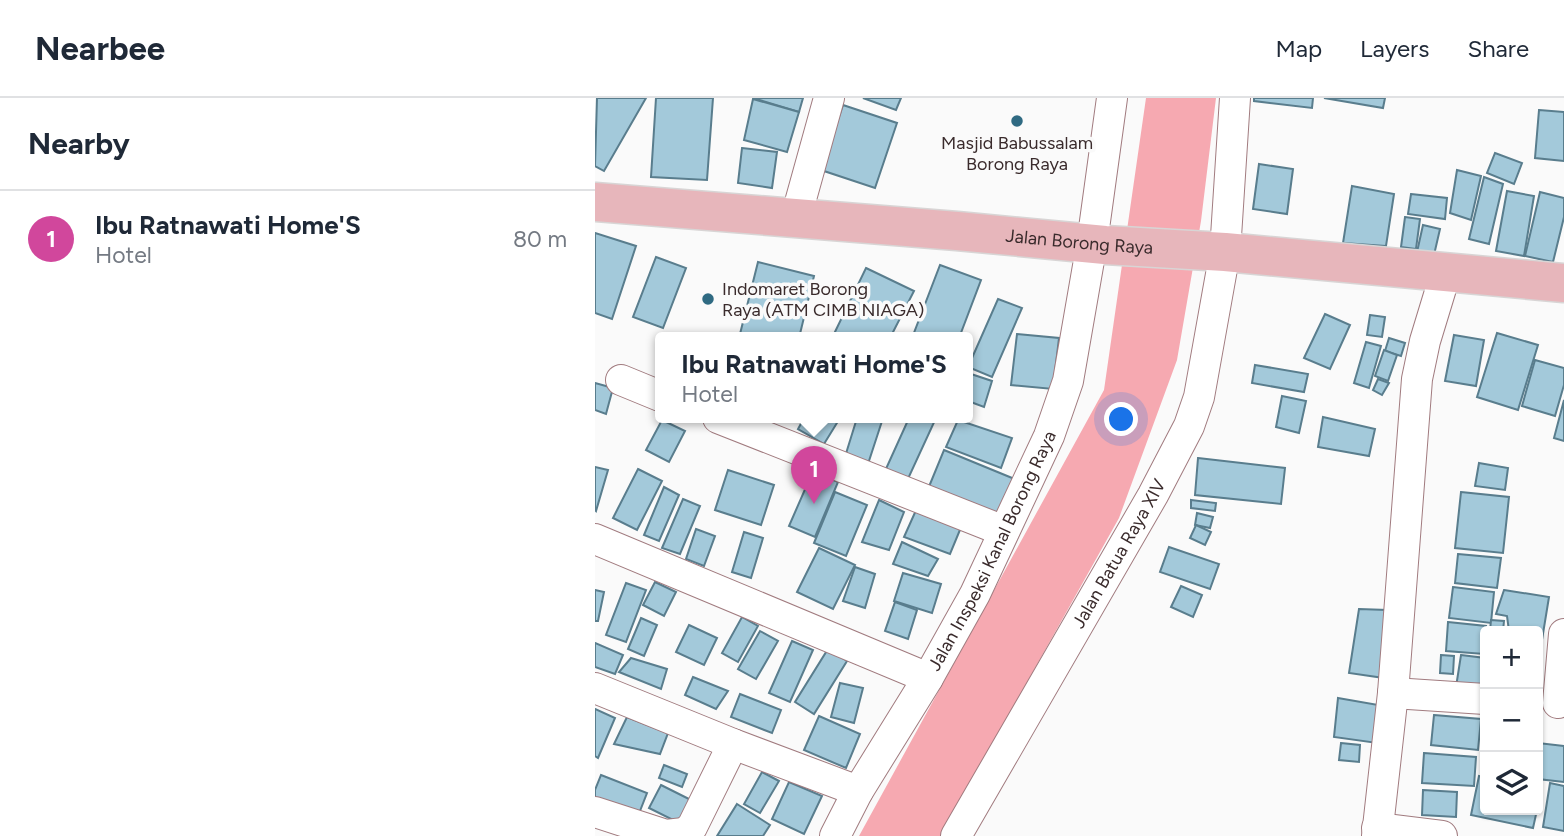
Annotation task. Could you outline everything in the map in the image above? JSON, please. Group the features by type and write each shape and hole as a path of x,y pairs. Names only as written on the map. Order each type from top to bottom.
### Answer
{"main road":[{"name":"Jalan Borong Raya","path":"595,202 1099,244 1215,251 1564,283"}],"street":[{"path":"796,217 829,98"},
{"name":"Jalan Inspeksi Kanal Borong Raya","path":"835,836 858,791 928,678 975,594 1049,436 1068,381 1099,244 1112,98"},
{"name":"Jalan Batua Raya XIV","path":"956,836 1153,495 1189,426 1199,397 1235,98"},
{"path":"1442,836 1377,832 1393,693 1417,379 1425,341 1446,272"},
{"path":"621,380 655,394"},
{"path":"731,423 1004,531"},
{"path":"595,538 928,678"},
{"path":"1553,703 1564,634"},
{"path":"595,688 858,791"},
{"path":"1393,693 1480,699"},
{"path":"596,815 666,835 684,833 692,827 733,744"}],"shaded area":[{"path":"1146,98 1216,98 1201,221 1177,360 1119,518 941,836 859,836 1104,390"}],"building":[{"path":"597,98 646,98 604,171 595,166"},
{"path":"656,98 713,98 707,180 651,177"},
{"path":"753,98 803,98 799,112"},
{"path":"863,98 901,98 896,110"},
{"path":"1254,98 1313,98 1312,108 1254,101"},
{"path":"1324,98 1385,98 1383,108"},
{"path":"753,99 799,112 787,152 744,140"},
{"path":"843,105 897,123 875,188 821,170"},
{"path":"1539,110 1564,112 1564,161 1535,158"},
{"path":"742,148 777,152 772,188 738,183"},
{"path":"1495,153 1522,163 1514,184 1487,173"},
{"path":"1259,164 1293,169 1287,214 1253,209"},
{"path":"1457,170 1481,176 1471,220 1450,213"},
{"path":"1484,177 1503,184 1489,244 1469,239"},
{"path":"1352,186 1394,194 1386,246 1343,243"},
{"path":"1507,191 1534,196 1524,256 1496,251"},
{"path":"1540,192 1564,198 1564,217 1553,262 1525,256"},
{"path":"1411,194 1447,198 1445,219 1408,214"},
{"path":"1405,217 1420,219 1416,249 1401,247"},
{"path":"1423,225 1440,229 1434,255 1417,252"},
{"path":"595,233 636,246 612,319 595,313"},
{"path":"656,257 686,268 663,328 633,317"},
{"path":"758,262 814,276 800,332 740,332"},
{"path":"940,265 981,280 961,332 914,332"},
{"path":"866,268 914,291 893,332 835,332"},
{"path":"998,299 1022,308 992,377 973,369 973,356"},
{"path":"1325,314 1350,325 1330,369 1304,358"},
{"path":"1370,315 1385,317 1382,337 1367,335"},
{"path":"1497,333 1538,345 1518,410 1477,397"},
{"path":"1017,334 1059,338 1053,389 1011,385"},
{"path":"1454,335 1484,340 1476,386 1445,381"},
{"path":"1389,338 1405,343 1401,356 1385,351"},
{"path":"1366,342 1381,346 1369,388 1354,383"},
{"path":"1384,350 1397,355 1388,381 1375,376"},
{"path":"1535,360 1564,368 1564,385 1555,416 1522,406"},
{"path":"1255,365 1308,374 1304,392 1252,383"},
{"path":"973,375 992,381 984,407 973,403"},
{"path":"1378,379 1389,383 1382,395 1373,390"},
{"path":"595,383 613,388 606,414 595,410"},
{"path":"1282,396 1306,401 1299,433 1276,427"},
{"path":"1564,400 1564,441 1554,438"},
{"path":"1323,417 1375,429 1369,456 1318,447"},
{"path":"660,423 668,423 685,431 669,462 646,450"},
{"path":"801,423 837,423 824,444 798,429"},
{"path":"855,423 881,423 867,467 844,460"},
{"path":"907,423 934,423 907,481 885,471"},
{"path":"957,423 967,423 1012,438 1001,468 946,447"},
{"path":"944,450 1017,480 1000,519 928,489"},
{"path":"1198,458 1285,468 1281,504 1195,495"},
{"path":"1479,463 1508,468 1505,490 1475,486"},
{"path":"595,467 608,470 596,511 595,510"},
{"path":"638,469 662,481 637,530 613,518"},
{"path":"728,470 774,485 761,525 715,510"},
{"path":"813,471 838,482 815,537 789,526"},
{"path":"664,487 679,495 659,541 644,535"},
{"path":"835,492 867,505 846,556 814,543"},
{"path":"1461,492 1509,497 1503,553 1455,548"},
{"path":"683,499 700,506 680,554 662,548"},
{"path":"879,500 904,512 889,550 862,542"},
{"path":"1191,500 1216,503 1215,511 1191,508"},
{"path":"917,508 962,525 950,554 904,537"},
{"path":"1197,513 1213,517 1210,528 1195,525"},
{"path":"1196,525 1211,532 1205,545 1190,538"},
{"path":"696,529 715,536 704,566 686,559"},
{"path":"744,532 763,538 751,578 732,572"},
{"path":"902,542 938,559 928,576 893,564"},
{"path":"1169,547 1219,564 1210,589 1160,572"},
{"path":"819,548 855,565 833,609 797,592"},
{"path":"1458,554 1501,558 1497,588 1455,583"},
{"path":"855,567 875,574 865,608 843,601"},
{"path":"903,573 941,584 932,613 894,601"},
{"path":"655,582 676,592 664,616 643,605"},
{"path":"626,583 646,590 626,642 606,635"},
{"path":"1181,586 1202,595 1193,617 1171,607"},
{"path":"1453,587 1494,592 1491,623 1449,618"},
{"path":"595,590 604,592 598,621 595,621"},
{"path":"1504,590 1549,597 1543,634 1543,626 1508,626 1507,616 1496,614"},
{"path":"895,602 917,610 908,639 885,631"},
{"path":"1359,609 1387,610 1384,678 1349,673"},
{"path":"742,617 758,626 738,662 722,653"},
{"path":"641,618 657,625 644,656 628,649"},
{"path":"1491,620 1504,621 1504,626 1490,626"},
{"path":"1448,622 1486,626 1480,626 1480,654 1446,651"},
{"path":"689,625 717,638 704,665 676,652"},
{"path":"760,631 778,641 756,679 738,669"},
{"path":"792,641 813,650 790,702 769,693"},
{"path":"595,643 623,655 615,674 595,667"},
{"path":"828,649 847,661 814,714 795,702"},
{"path":"1441,655 1454,656 1453,674 1440,673"},
{"path":"1461,655 1480,657 1480,691 1456,687"},
{"path":"631,658 667,669 661,689 619,672"},
{"path":"693,677 728,691 716,709 685,695"},
{"path":"840,683 863,688 854,723 831,717"},
{"path":"740,694 781,710 772,733 731,717"},
{"path":"1338,698 1384,706 1377,743 1334,737"},
{"path":"595,709 615,718 598,758 595,756"},
{"path":"1434,715 1480,719 1478,750 1431,745"},
{"path":"819,716 860,734 846,768 804,750"},
{"path":"627,717 668,733 660,754 614,744"},
{"path":"1341,743 1360,745 1359,762 1339,760"},
{"path":"1543,744 1564,746 1564,782 1543,780"},
{"path":"1424,753 1476,757 1474,786 1422,783"},
{"path":"664,765 687,774 682,787 659,778"},
{"path":"762,772 779,781 760,813 744,804"},
{"path":"601,775 647,793 638,816 595,799 595,790"},
{"path":"1479,776 1480,815 1536,815 1533,828 1471,815"},
{"path":"789,782 822,796 804,834 772,819"},
{"path":"1550,783 1564,786 1564,831 1543,827"},
{"path":"661,785 691,800 679,823 649,808"},
{"path":"1423,790 1457,792 1456,817 1422,815"},
{"path":"737,804 770,825 763,836 717,836"}],"place":[{"name":"Masjid Babussalam Borong Raya","path":"1017,121"},
{"name":"Indomaret Borong Raya (ATM CIMB NIAGA)","path":"708,299"},
{"name":"Ibu Ratnawati Home'S","path":"814,504"}]}
